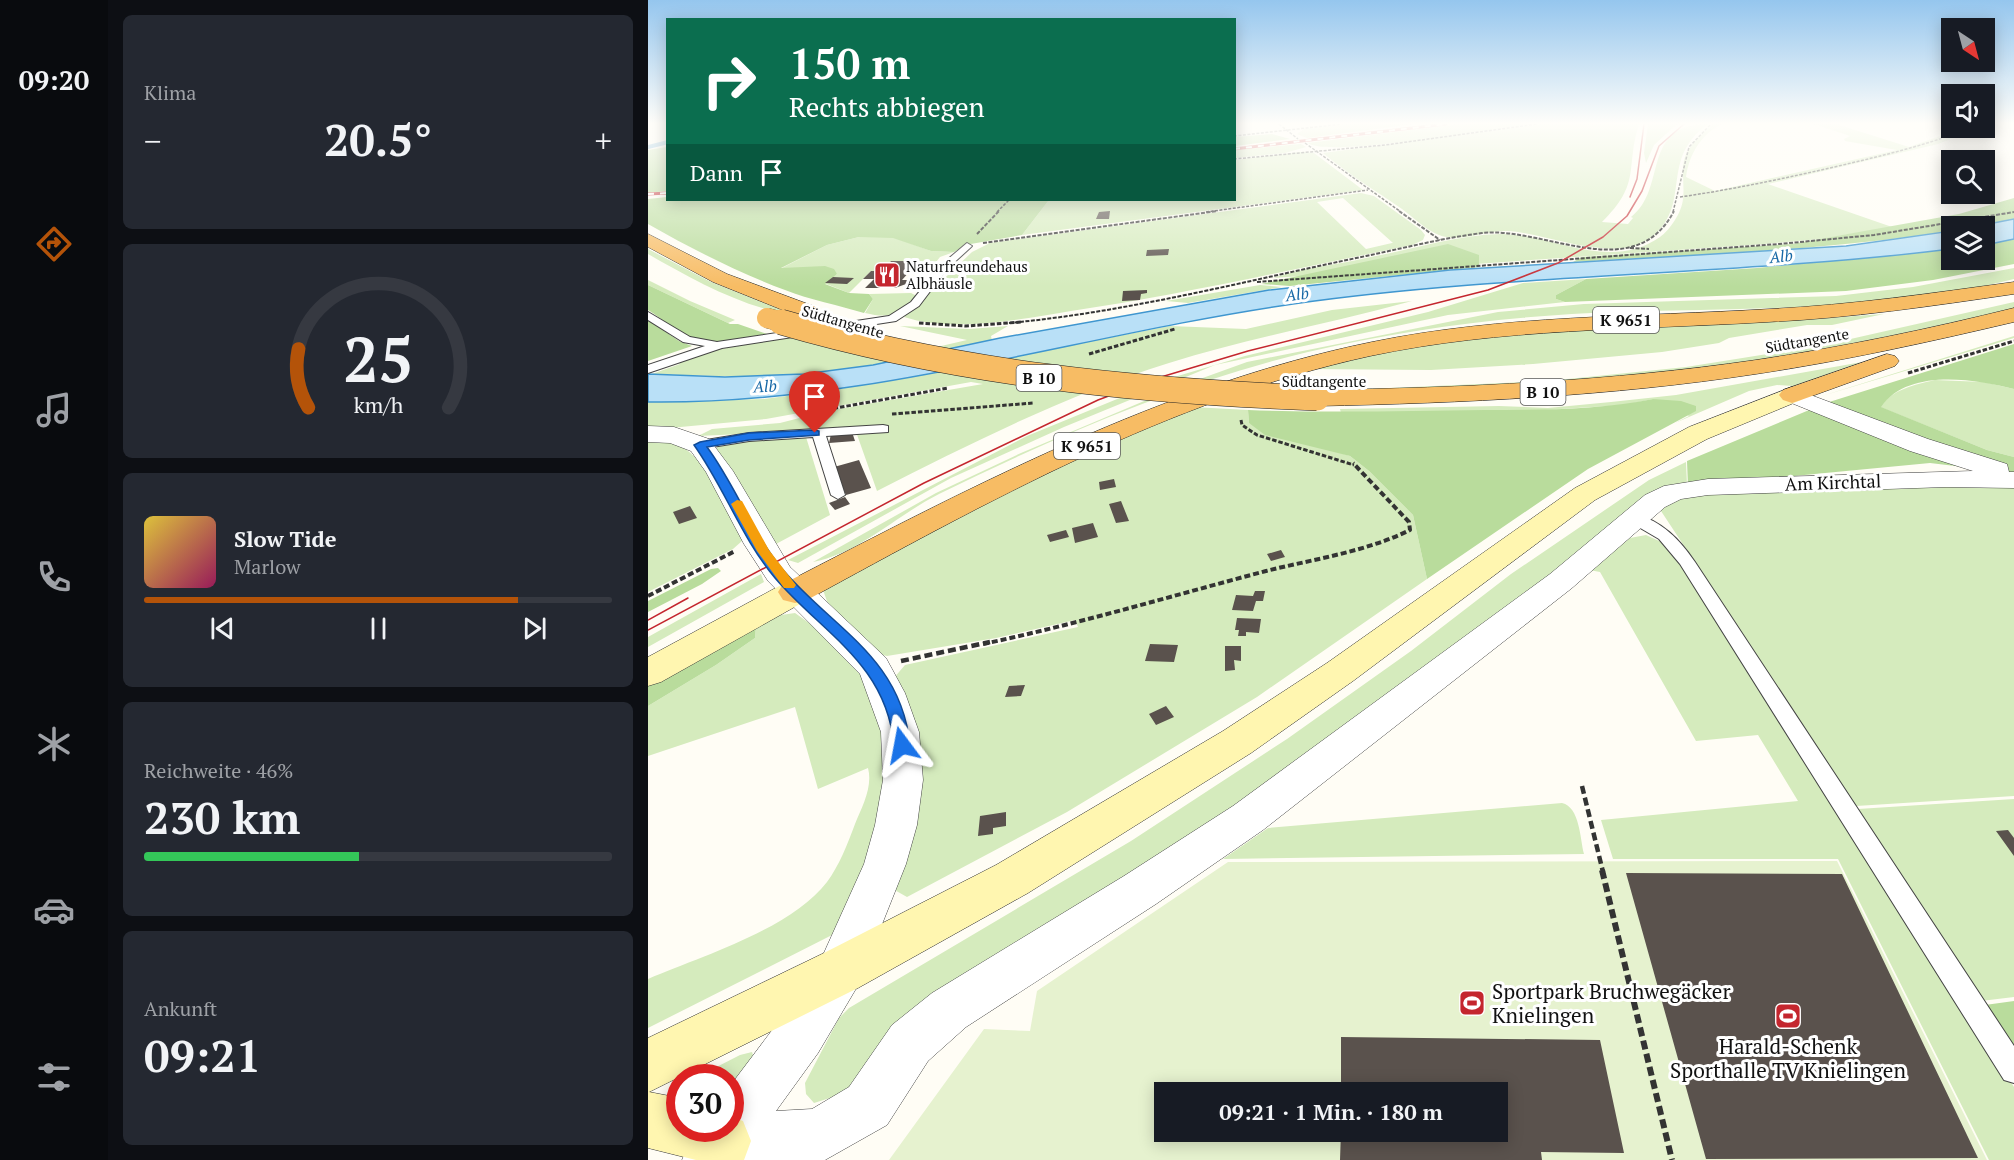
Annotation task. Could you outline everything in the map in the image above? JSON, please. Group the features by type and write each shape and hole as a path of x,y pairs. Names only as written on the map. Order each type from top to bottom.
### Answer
{"highway":[{"name":"Südtangente","path":"648,240 720,278 808,312 936,344 1068,365 1238,379 1320,390"},
{"name":"K 9651","path":"795,592 964,503 1153,415 1214,392 1297,366 1412,341 1535,325 1811,313 2014,288"},
{"name":"Südtangente","path":"701,291 767,318 863,346 975,369 1144,389 1514,393 1656,381 1806,360 2013,309"},
{"path":"1792,395 1875,364 1935,347 2013,309"}],"main road":[{"path":"648,1066 840,970 1012,879 1237,742 1340,672 1585,494 1698,433 1792,395"},
{"name":"K 9651","path":"648,673 795,592"},
{"path":"648,1120 666,1127"}],"street":[{"name":"Am Kirchtal","path":"1792,395 1919,445 2014,478"},
{"path":"648,434 674,435 700,445 719,471 757,540 779,574 873,667 887,693 900,732 903,780 885,864 840,970 800,1035 744,1093"},
{"name":"Am Kirchtal","path":"744,1138 818,1136 868,1106 910,1043 949,1010 1140,890 1248,818 1455,664 1561,581 1645,510 1674,492 1708,487 2014,478"}],"lane":[{"path":"649,368 720,345 892,318 915,304 944,267 967,246"},
{"path":"648,315 687,340 720,345"},
{"path":"700,445 749,437 883,429"},
{"path":"815,433 819,435 838,495"},
{"path":"1645,510 1655,526 1668,536 1687,562 2014,1070"}],"path":[{"path":"1352,178 1441,241"},
{"path":"1626,248 1648,241 1659,234 1667,224 1680,197 1681,178"},
{"path":"1680,197 1784,178"},
{"path":"967,246 1022,236 1368,190"},
{"path":"967,246 1008,201"},
{"path":"1250,281 1270,282 1874,235 1978,220 2014,212"},
{"path":"892,318 933,325 991,325 1101,309 1484,233 1508,233 1589,249 1626,248 1662,251"},
{"path":"1080,356 1175,329"},
{"path":"805,414 958,387"},
{"path":"889,414 1041,402"},
{"path":"873,667 1072,625 1267,570 1383,543 1410,530 1409,522 1352,462 1257,435 1242,425 1240,411"},
{"path":"648,596 757,540"},
{"path":"1582,786 1672,1160"}],"green space":[{"path":"648,178 666,178 666,191 648,193"},
{"path":"1236,178 1347,178 1363,190 1022,235 1048,201 1236,201"},
{"path":"1357,178 1629,178 1623,196 1602,222 1628,224 1642,205 1653,178 1677,178 1672,209 1665,222 1654,235 1639,244 1621,248 1582,246 1507,231 1447,237 1424,227"},
{"path":"1683,178 1688,178 1715,191 1772,178 1793,178 1768,184 1892,227 1820,239 1764,244 1273,278 1483,235 1519,235 1580,249 1621,252 1641,247 1660,237 1668,230 1683,199"},
{"path":"1361,193 1374,196 1425,235 1423,240 1412,245 1199,289 1031,318 988,323 944,324 904,317 972,252 990,243","holes":["1343,198 1393,243 1366,249 1317,202"]},
{"path":"666,197 666,201 1048,201 1022,235 965,245 954,252 931,251 893,238 859,237 827,245 781,268 825,266 834,269 837,274 825,284 849,293 869,294 873,299 864,313 804,297 715,260 648,224 648,199"},
{"path":"2014,198 2014,219 1995,223 1995,216 1948,216 1959,214"},
{"path":"1941,217 1941,232 1904,238 1715,254 1573,262 1582,257 1792,244"},
{"path":"859,237 893,237 931,251 954,252 940,257 936,262 891,261 882,271 871,271 849,293 824,283 837,274 780,269 827,245"},
{"path":"2014,239 2014,264 1995,268 1995,243"},
{"path":"1448,244 1479,255 1479,267 1290,286 1261,284"},
{"path":"648,249 711,282 794,315 756,306 718,291 648,254"},
{"path":"1941,250 1941,270 1984,270 1933,280 1846,291 1565,302 1556,299 1556,295 1586,279 1757,268"},
{"path":"2014,268 2014,279 1966,290 1868,303 1541,316 1463,324 1385,336 1308,352 1166,395 1074,432 939,494 847,551 813,562 936,493 1021,453 1175,388 1247,362 1498,312 1584,304 1836,296 1913,287"},
{"path":"1586,279 1556,295 1556,299 1565,302 1448,315 1215,365 1064,427 951,478 798,563 788,560 1027,436 1161,381 1245,356 1428,312 1523,283"},
{"path":"648,280 735,320 728,323 648,285"},
{"path":"648,285 730,324 738,324 767,334 719,341 691,338 648,310"},
{"path":"1260,285 1282,287 1188,303 1166,301"},
{"path":"911,293 917,296 905,308 894,314 881,316 865,313 873,299 869,294"},
{"path":"1412,301 1229,346 1131,376 1020,421 877,491 855,429 698,436 712,429 780,423 827,411 983,384 971,382 766,419 648,430 648,402 764,399 840,389 1170,326 1246,329 1332,310"},
{"path":"2014,302 2014,308 1875,339 1665,373 1594,381 1412,392 1365,393 1343,390 1548,381 1686,367 1824,345"},
{"path":"1884,314 1832,325 1807,325 1729,338 1719,343 1662,352 1533,364 1431,370 1306,369 1494,334 1647,323 1813,319"},
{"path":"648,320 679,341 692,346 648,361"},
{"path":"900,326 969,329 1008,326 991,336 992,340 851,369 765,376 652,374 680,364 678,362 716,350 799,335 881,360 967,340"},
{"path":"2014,336 2014,338 1822,396"},
{"path":"2014,344 2014,389 1961,380 1924,382 1908,386 1893,395 1881,407 1987,450 2014,457 2014,473 1930,463 1688,486 1687,461 1826,403"},
{"path":"1862,362 1793,386 1777,385 1749,391 1675,423 1689,416 1653,399 1625,405 1545,410 1341,413 1340,409 1499,406 1548,408 1676,395"},
{"path":"1935,380 1984,382 2014,389 2014,457 1987,450 1880,407 1898,392"},
{"path":"1653,399 1681,401 1696,406 1696,411 1588,469 1427,579 1413,515 1369,471 1350,456 1265,435 1249,423 1248,410 1337,412 1549,409 1612,405"},
{"path":"1193,407 1248,410 1249,423 1350,456 1369,471 1413,515 1427,579 1257,697 1067,812 907,897 891,888 893,679 905,665 1078,627 1075,620 996,638 887,656 878,654 828,604 823,590 977,502"},
{"path":"806,437 830,515 776,544 716,450 718,446 731,442"},
{"path":"648,439 671,441 696,458 706,469 722,495 743,535 742,541 733,549 648,592"},
{"path":"1686,462 1687,485 1513,605 855,1097 833,1097 814,1103 806,1094 805,1083 839,1018 849,1008 1131,841 1287,739 1411,651 1511,574 1649,480"},
{"path":"1920,483 2014,486 2014,796 1856,806 1659,508 1684,494"},
{"path":"1646,535 1668,545 2014,1087 2014,1160 1989,1160 1838,859 1613,859 1601,820 1798,801 1758,735 1696,741 1600,572 1589,570 1630,538"},
{"path":"718,568 721,571 702,584 648,612 648,601 711,569"},
{"path":"761,574 764,582 648,647 648,637"},
{"path":"795,613 826,635 870,685 890,757 874,843 836,933 648,1028 648,979 719,951 769,927 811,899 827,882 835,869 864,804 869,782 868,768 818,789 795,707 648,756 648,706 716,665 755,638 756,624 781,615"},
{"path":"756,624 755,638 716,665 648,706 648,685"},
{"path":"2014,799 2014,997 1981,1001 1858,809"},
{"path":"1562,803 1568,806 1576,817 1584,854 1223,859 1268,828"},
{"name":"Sportpark Bruchwegäcker Knielingen","path":"1837,861 1987,1160 889,1160 984,1029 1030,1031 1037,991 1228,862"},
{"path":"2014,1001 2014,1049 1985,1005"},
{"path":"752,1052 755,1062 744,1078 744,1064 722,1064"}],"water":[{"path":"2014,219 2014,239 1995,243 1995,223"},
{"name":"Alb","path":"1941,232 1941,250 1787,265 1540,280 1375,294 1213,317 892,380 811,392 730,400 648,402 648,374 725,377 804,374 873,365 1000,338 1269,290 1450,270 1846,246"}],"building":[{"path":"1110,211 1109,219 1096,219 1099,212"},
{"path":"1169,249 1168,255 1146,256 1147,250"},
{"name":"Naturfreundehaus Albhäusle","path":"891,261 919,261 902,280 909,280 906,284 895,288 865,288 874,279 863,279 871,271 882,271"},
{"path":"833,277 854,278 847,284 825,283"},
{"path":"1147,290 1147,293 1141,294 1140,300 1122,301 1123,291"},
{"path":"852,432 855,441 829,443 831,434"},
{"path":"859,460 871,488 846,495 843,488 840,489 834,467"},
{"path":"1114,479 1116,487 1100,490 1099,482"},
{"path":"845,497 850,504 835,510 829,503"},
{"path":"1121,501 1129,521 1116,523 1109,504"},
{"path":"690,506 697,518 679,524 673,512"},
{"path":"1093,523 1098,537 1075,543 1072,528"},
{"path":"1066,530 1069,537 1050,542 1047,535"},
{"path":"1281,550 1285,557 1271,561 1267,554"},
{"path":"1255,591 1265,591 1263,601 1256,601 1253,611 1232,610 1236,595 1253,596"},
{"path":"1237,618 1261,619 1259,633 1246,632 1246,636 1238,636 1239,630 1235,630"},
{"path":"1150,644 1178,645 1174,662 1145,661"},
{"path":"1225,646 1241,646 1241,661 1234,660 1235,670 1225,671"},
{"path":"1025,685 1021,696 1005,697 1009,686"},
{"path":"1166,706 1174,717 1156,725 1149,714"},
{"path":"1006,812 1006,826 993,828 993,834 978,836 980,816"},
{"path":"2008,830 2014,838 2014,856 1996,831"},
{"name":"Harald-Schenk Sporthalle TV Knielingen","path":"1626,873 1842,874 1978,1158 1706,1159"},
{"path":"1341,1037 1600,1040 1624,1153 1541,1152 1542,1160 1340,1160 1341,1142 1508,1142 1508,1082 1341,1082"}],"tram line":[{"path":"1630,197 1637,178"},
{"path":"648,630 924,483 1098,400 1151,380 1248,351 1488,290 1558,263 1603,237 1627,216 1647,178"},
{"path":"648,620 688,598"}],"railway":[{"path":"648,194 666,193"}],"slow traffic":[{"path":"737,504 763,551 789,585"}],"place":[{"name":"Naturfreundehaus Albhäusle","path":"887,275"},
{"name":"Sportpark Bruchwegäcker Knielingen","path":"1472,1003"},
{"name":"Harald-Schenk Sporthalle TV Knielingen","path":"1788,1016"}],"route":[{"path":"815,433 749,437 700,445 719,471 779,574 873,667 887,693 902,745"}]}
